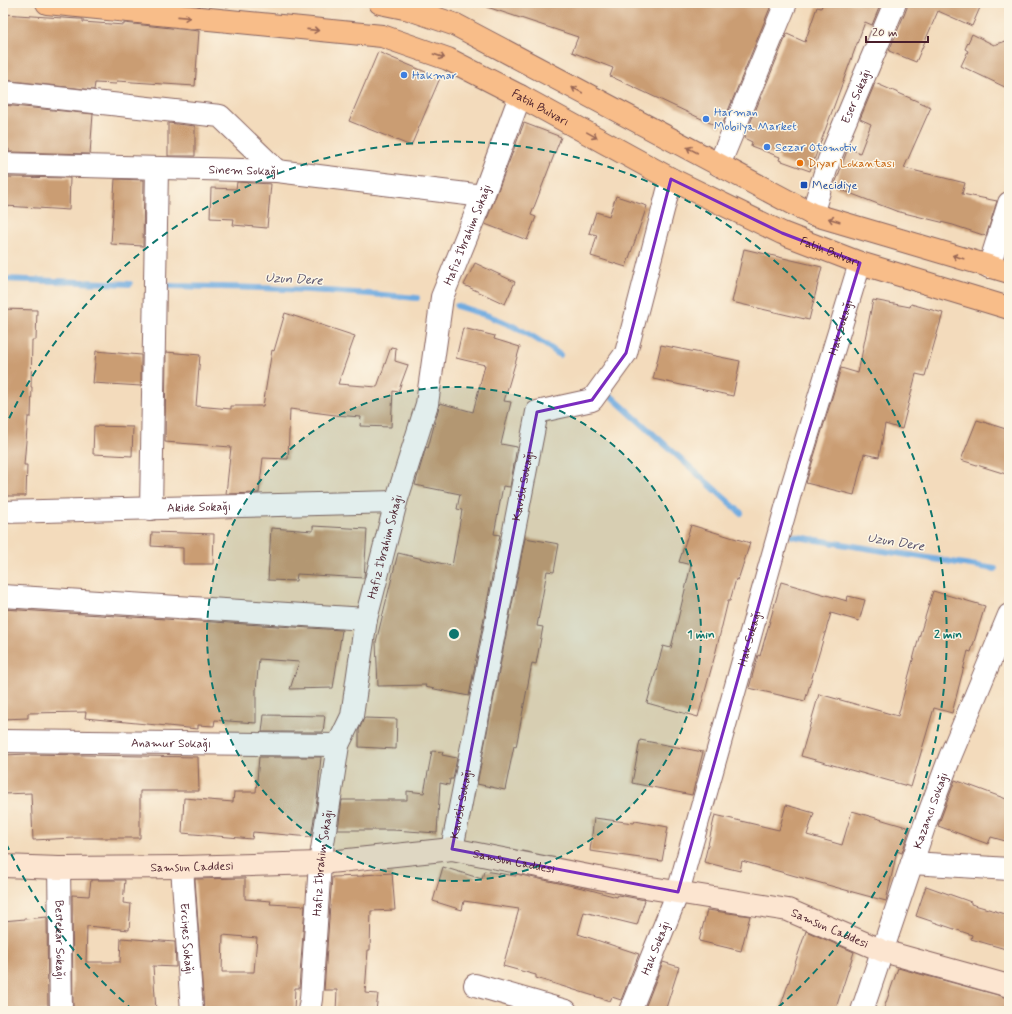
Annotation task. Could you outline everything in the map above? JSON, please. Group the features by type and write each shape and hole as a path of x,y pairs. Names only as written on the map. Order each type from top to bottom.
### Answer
{"main road":[{"name":"Fatih Bulvarı","path":"47,3 382,36 448,59 520,96 671,179 782,233 860,263 1009,308"},
{"path":"380,3 409,9 456,26 812,214 999,269"}],"street":[{"path":"719,165 786,3"},
{"name":"Eser Sokağı","path":"812,214 829,160 895,3"},
{"path":"3,92 220,116 277,172"},
{"name":"Hafız İbrahim Sokağı","path":"309,1011 320,863 338,746 352,716 366,619 396,502 427,404 442,297 483,196 520,96"},
{"name":"Sinem Sokağı","path":"3,164 277,172 483,196"},
{"path":"152,508 157,168"},
{"name":"Kavisli Sokağı","path":"452,849 537,412 592,400 626,353 671,179"},
{"path":"999,269 1009,202"},
{"name":"Hak Sokağı","path":"630,1011 678,892 793,483 860,263"},
{"name":"Akide Sokağı","path":"3,512 396,502"},
{"path":"3,596 366,619"},
{"name":"Kazancı Sokağı","path":"862,1011 912,863 950,757 1001,655 1009,615"},
{"name":"Anamur Sokağı","path":"3,741 338,746"},
{"name":"Samsun Caddesi","path":"3,866 59,868 182,867 320,863 452,849 639,886 788,910 883,951 1009,986"},
{"path":"912,863 1009,870"},
{"name":"Erciyes Sokağı","path":"182,867 192,1011"},
{"name":"Bestekar Sokağı","path":"59,868 61,1011"},
{"path":"475,985 566,1011"}],"highlighted area":[{"path":"671,179 782,233 860,263 793,483 678,892 452,849 537,412 592,400 626,353"}],"building":[{"path":"485,3 772,3 721,128 610,76 613,68 572,52 578,37 484,6"},
{"path":"823,3 881,3 872,25 865,22 810,171 779,160 780,157 751,146 752,142 744,138 787,34 805,42 817,7 821,8"},
{"path":"907,3 982,3 972,26 938,11 916,62 889,51 907,8"},
{"path":"3,14 83,19 83,22 124,25 124,23 199,31 195,86 117,81 116,84 95,83 94,90 3,80"},
{"path":"972,34 994,45 1009,40 1009,89 961,66 968,51 965,49"},
{"path":"378,52 440,78 411,146 349,121"},
{"path":"875,83 931,107 904,168 965,183 962,194 997,201 986,236 953,225 896,211 834,187 848,148 860,153 871,124 860,119"},
{"path":"3,105 93,114 90,154 9,152 9,149 3,149"},
{"path":"168,123 195,126 195,156 168,156"},
{"path":"524,123 561,137 531,215 536,217 527,240 485,224"},
{"path":"7,177 70,178 69,210 5,206"},
{"path":"115,179 144,180 143,246 111,244"},
{"path":"237,182 271,184 267,228 233,225 234,219 210,218 211,188 236,189"},
{"path":"616,196 647,206 626,267 591,256 597,235 589,233 596,212 609,216"},
{"path":"744,249 822,267 809,320 732,302"},
{"path":"475,263 515,282 505,304 464,285"},
{"path":"873,300 910,307 911,304 943,313 925,376 916,374 902,429 885,424 879,457 864,454 854,495 806,483 841,368 858,373"},
{"path":"3,309 37,310 36,340 32,340 31,417 28,417 24,465 27,465 26,496 3,496"},
{"path":"285,313 355,336 338,384 377,387 391,347 396,348 395,361 408,365 398,392 393,391 391,427 360,426 361,417 290,409 288,459 263,458 259,493 226,494 231,447 165,442 166,352 200,355 196,406 231,409 231,406 263,406 272,350 274,351"},
{"path":"463,328 495,336 494,339 520,347 504,401 511,402 501,444 517,447 510,487 503,486 494,534 500,535 469,696 425,687 426,685 378,686 376,642 398,553 452,566 462,510 457,509 460,494 415,485 426,447 428,448 440,403 473,412 485,365 456,358"},
{"path":"661,345 740,361 733,396 653,379"},
{"path":"96,351 141,355 141,386 93,383"},
{"path":"977,420 1009,430 1009,475 961,460"},
{"path":"94,426 133,427 132,456 93,454"},
{"path":"691,525 750,543 738,580 736,579 730,601 728,601 698,717 647,703 663,646 671,648 691,565 679,562"},
{"path":"313,526 367,529 364,578 297,574 296,581 268,580 271,528 313,531"},
{"path":"152,532 214,534 213,564 183,564 183,548 151,546"},
{"path":"525,538 559,544 554,572 547,571 537,626 543,627 536,664 532,663 516,747 514,746 505,790 477,784"},
{"path":"781,582 847,601 848,596 865,600 859,621 831,613 805,701 749,688 758,655 760,656"},
{"path":"933,591 985,606 971,652 968,651 952,713 934,708 911,787 801,756 819,694 898,716"},
{"path":"3,609 342,630 333,688 290,689 299,662 259,659 256,690 256,723 215,720 214,726 198,725 198,729 85,718 86,712 28,713 28,718 3,719"},
{"path":"264,715 325,716 323,732 262,732"},
{"path":"364,718 397,719 396,749 359,747 359,730"},
{"path":"640,740 703,752 692,795 632,783"},
{"path":"432,751 443,752 442,755 457,758 453,779 450,779 449,785 440,783 437,833 393,830 338,830 342,800 407,800 407,791 424,793"},
{"path":"29,754 198,757 199,791 140,791 140,838 74,838 33,840 31,793 3,794 3,755"},
{"path":"259,757 321,757 317,800 311,837 253,832 252,839 182,833 184,798 233,802 234,792 256,792"},
{"path":"955,780 1009,800 1009,842 991,837 988,844 938,826"},
{"path":"786,805 814,813 807,835 842,845 852,811 910,828 902,853 897,851 886,901 742,861 740,871 704,862 715,815 779,830"},
{"path":"594,818 634,823 635,821 668,827 662,861 590,851"},
{"path":"443,867 482,879 484,871 516,876 516,874 617,897 618,895 645,900 637,925 584,912 578,934 639,954 621,1000 612,997 610,1001 536,978 536,975 503,966 519,909 464,901 462,910 433,901"},
{"path":"392,873 395,910 371,911 370,950 368,950 365,993 378,994 376,1011 336,1011 337,990 324,990 332,877"},
{"path":"245,878 245,899 271,901 270,904 305,906 299,988 295,988 294,1011 204,1011 195,879","holes":["223,935 257,938 254,972 222,972"]},
{"path":"91,880 125,880 123,903 131,904 129,930 87,926 86,962 120,962 121,938 175,942 176,967 153,966 156,1011 73,1011 72,895 89,896"},
{"path":"926,886 971,902 971,904 1009,915 1009,950 971,939 972,935 916,916"},
{"path":"707,910 750,916 741,951 699,941"},
{"path":"47,917 48,1011 3,1011 3,921"},
{"path":"806,931 854,952 835,1011 779,1011"},
{"path":"663,962 679,967 665,1011 654,1011 645,1008"},
{"path":"898,968 1009,998 1009,1011 883,1011"}],"waterway":[{"name":"Uzun Dere","path":"3,279 130,284"},
{"name":"Uzun Dere","path":"169,286 293,289 417,298"},
{"name":"Uzun Dere","path":"457,306 511,325 535,338 560,355"},
{"name":"Uzun Dere","path":"611,396 741,513"},
{"name":"Uzun Dere","path":"792,536 995,569"}],"place":[{"name":"Hakmar","path":"404,75"},
{"name":"Harman Mobilya Market","path":"706,119"},
{"name":"Sezar Otomotiv","path":"767,147"},
{"name":"Diyar Lokantası","path":"800,163"},
{"name":"Mecidiye","path":"804,185"}]}
